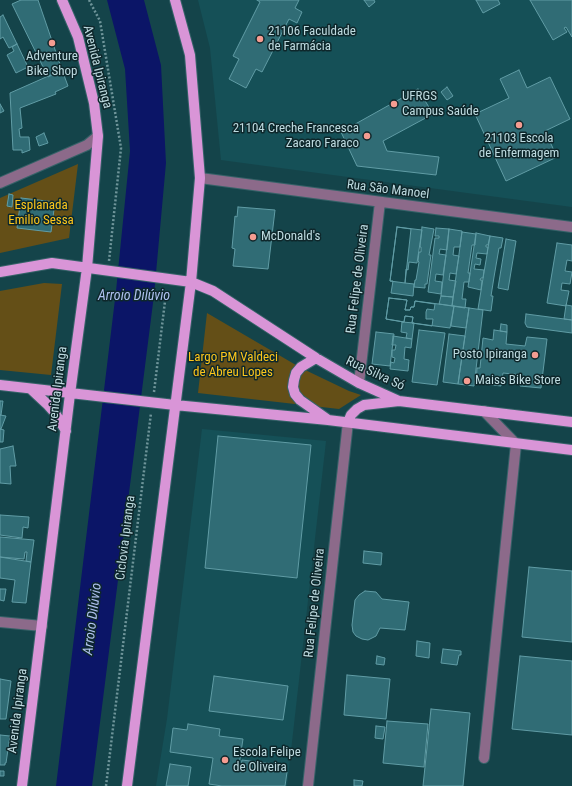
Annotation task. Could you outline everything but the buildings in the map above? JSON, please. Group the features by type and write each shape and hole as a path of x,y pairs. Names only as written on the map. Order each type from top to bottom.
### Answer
{"main road":[{"name":"Avenida Ipiranga","path":"22,786 87,268 98,136 94,103 78,37 62,0"},
{"path":"127,786 191,282 200,178 190,55 174,0"},
{"path":"0,272 52,263 87,268"},
{"name":"Rua Silva Só","path":"87,268 191,282 213,291 316,358 359,383 399,401 572,422"},
{"path":"316,358 301,367 296,373 293,387 300,400 328,420"},
{"path":"0,385 150,403 348,422 572,450"},
{"path":"30,389 55,413 66,431"},
{"path":"348,422 351,415 364,405 399,401"}],"street":[{"path":"0,182 87,145 98,136"},
{"name":"Rua São Manoel","path":"200,178 572,227"},
{"name":"Rua Felipe de Oliveira","path":"359,383 380,202"},
{"path":"484,411 516,444 484,758"},
{"name":"Rua Felipe de Oliveira","path":"308,786 348,422"},
{"path":"0,622 42,626"}],"path":[{"name":"Ciclovia Ipiranga","path":"106,786 150,403 166,293"}],"shaded area":[{"name":"UFRGS Campus Saúde","path":"198,0 572,0 572,207 221,160 210,48"},
{"path":"202,429 326,441 287,786 156,786 167,719"}],"green space":[{"name":"Esplanada Emilio Sessa","path":"78,164 69,238 0,253 0,198"},
{"path":"44,283 62,284 51,375 0,370 0,291"},
{"name":"Largo PM Valdeci de Abreu Lopes","path":"207,313 301,368 349,391 361,395 339,409 198,393"}],"water":[{"name":"Arroio Dilúvio","path":"107,0 144,0 161,65 166,163 154,295 92,786 56,786 116,291 130,151 125,69"}],"place":[{"name":"21106 Faculdade de Farmácia","path":"260,39"},
{"name":"Adventure Bike Shop","path":"52,43"},
{"name":"UFRGS Campus Saúde","path":"394,104"},
{"name":"21103 Escola de Enfermagem","path":"519,125"},
{"name":"21104 Creche Francesca Zacaro Faraco","path":"367,136"},
{"name":"McDonald's","path":"253,237"},
{"name":"Posto Ipiranga","path":"535,355"},
{"name":"Maiss Bike Store","path":"467,381"},
{"name":"Escola Felipe de Oliveira","path":"225,760"}]}
